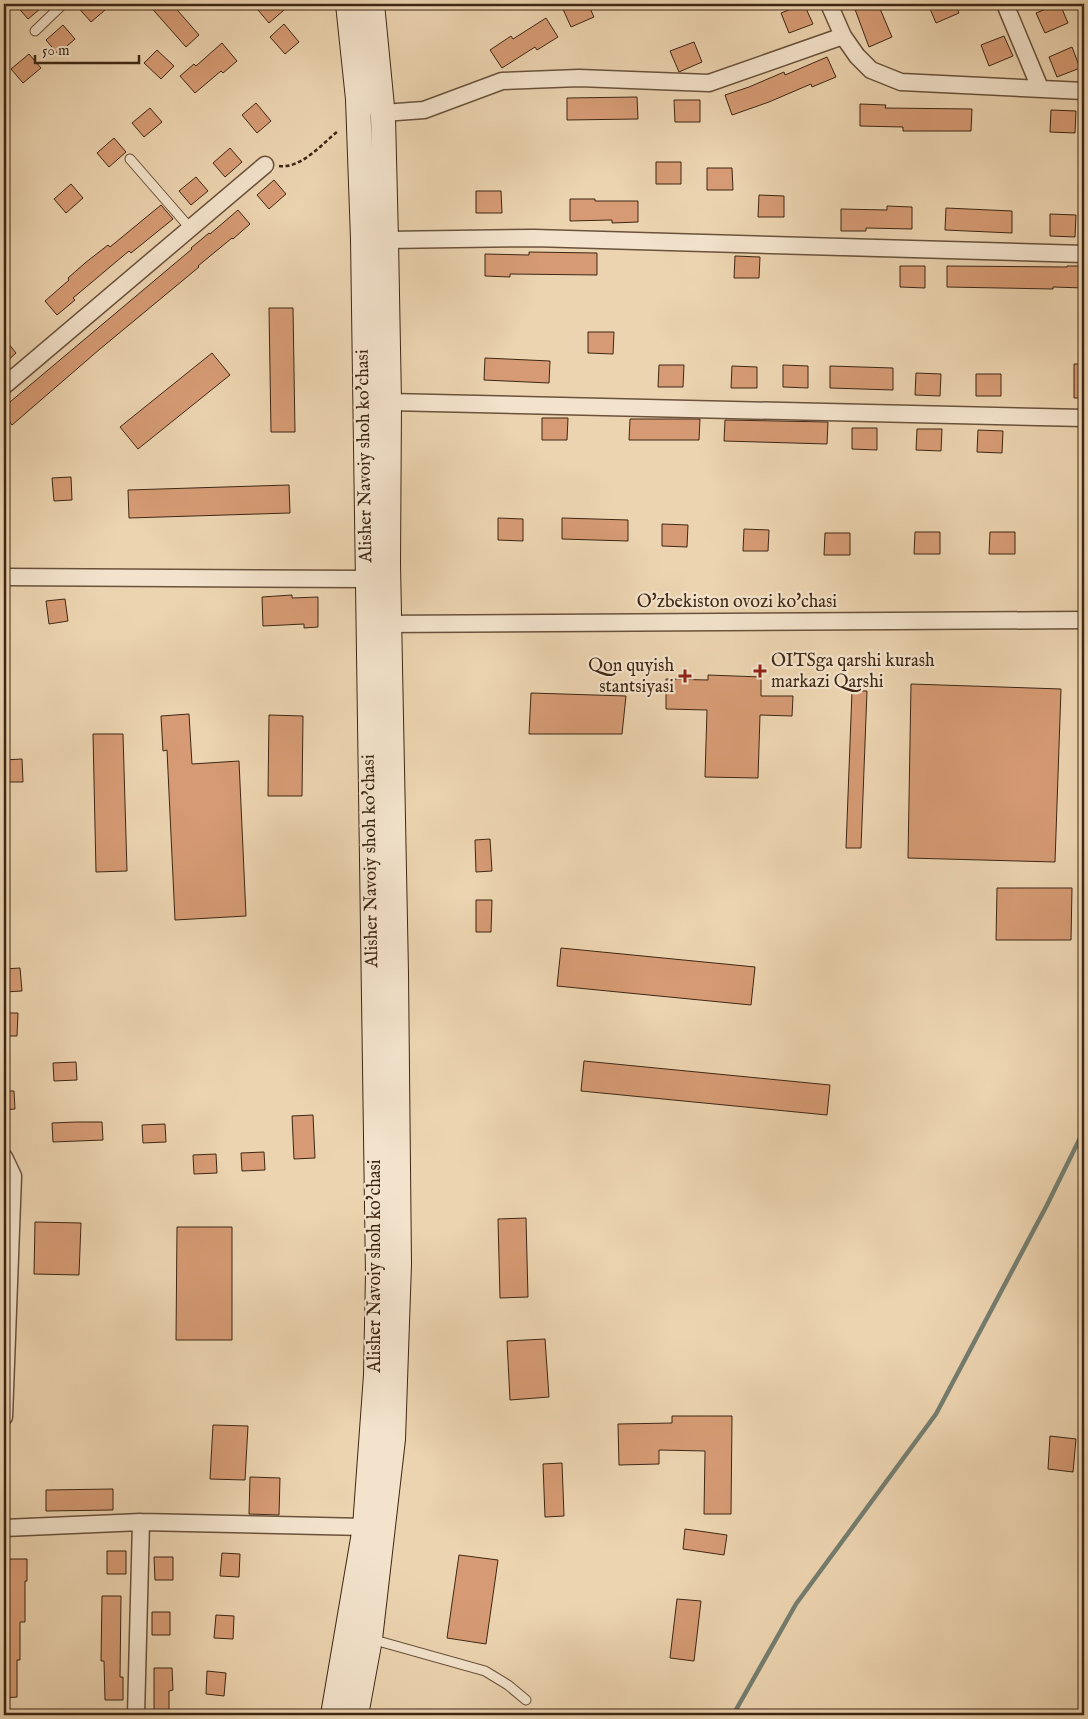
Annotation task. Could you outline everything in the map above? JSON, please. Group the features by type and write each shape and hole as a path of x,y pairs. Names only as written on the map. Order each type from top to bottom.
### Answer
{"main road":[{"name":"Alisher Navoiy shoh ko'chasi","path":"333,1715 365,1527 376,1375 378,1274 378,579 358,99 348,4"},
{"name":"Alisher Navoiy shoh ko'chasi","path":"372,4 383,113 389,402 378,579"},
{"name":"Alisher Navoiy shoh ko'chasi","path":"356,1715 370,1639 393,1439 399,1264 396,964 378,624"}],"street":[{"path":"829,4 843,36 857,56 871,70 901,82 1084,91"},
{"path":"1005,4 1040,88"},
{"path":"383,113 424,110 502,81 579,78 710,83 843,36"},
{"path":"4,386 265,165"},
{"path":"386,240 534,238 1084,254"},
{"path":"389,402 1084,418"},
{"path":"4,578 378,579"},
{"name":"O'zbekiston ovozi ko'chasi","path":"378,624 1084,620"},
{"path":"4,1157 13,1176 6,1307 4,1417"},
{"path":"4,1528 141,1522 365,1527"},
{"path":"136,1715 141,1522"}],"lane":[{"path":"35,30 63,4"},
{"path":"130,159 190,228"},
{"path":"370,1639 485,1671 508,1685 526,1700"}],"path":[{"path":"265,165 284,167 301,161 338,131"}],"building":[{"path":"15,4 46,4 28,19"},
{"path":"75,4 112,4 91,22"},
{"path":"148,4 172,4 199,35 186,47"},
{"path":"253,4 291,4 269,23"},
{"path":"569,4 588,4 594,17 571,27 562,7"},
{"path":"804,4 813,24 789,33 781,13"},
{"path":"853,4 878,4 892,37 869,47"},
{"path":"928,4 955,4 959,13 936,23"},
{"path":"1060,4 1068,23 1045,33 1036,13"},
{"path":"546,18 558,37 537,50 535,47 502,68 490,50 511,36 513,39"},
{"path":"284,24 299,42 285,54 270,37"},
{"path":"63,25 75,39 58,54 46,40"},
{"path":"1004,36 1013,56 989,66 981,45"},
{"path":"694,42 702,62 679,72 670,51"},
{"path":"222,43 237,61 223,73 221,71 195,93 180,76 194,64 196,66"},
{"path":"1072,47 1080,68 1057,77 1049,57"},
{"path":"157,50 174,66 161,79 144,63"},
{"path":"29,54 41,68 23,83 11,69"},
{"path":"827,57 836,77 812,87 811,84 732,115 725,95 784,72 785,75"},
{"path":"637,97 638,119 567,120 567,98"},
{"path":"674,100 700,100 700,122 675,122"},
{"path":"256,103 271,121 257,133 242,115"},
{"path":"860,104 886,105 885,108 972,109 971,131 903,131 903,127 860,126"},
{"path":"150,108 162,122 144,137 132,123"},
{"path":"1051,110 1076,111 1075,133 1050,132"},
{"path":"114,138 126,152 109,167 97,153"},
{"path":"230,148 242,162 225,177 213,163"},
{"path":"656,162 681,162 681,184 656,184"},
{"path":"707,168 732,168 733,190 707,190"},
{"path":"196,177 208,191 191,205 179,191"},
{"path":"274,180 286,194 269,209 257,195"},
{"path":"71,184 83,198 66,213 54,199"},
{"path":"476,191 501,191 502,213 476,213"},
{"path":"759,195 784,196 784,217 758,217"},
{"path":"570,199 638,201 638,222 612,223 612,220 570,221"},
{"path":"161,205 173,219 131,253 129,251 73,298 75,300 57,315 45,301 85,263 108,245 110,247"},
{"path":"887,206 912,207 912,229 866,228 866,231 841,231 841,209 887,210"},
{"path":"946,208 1012,211 1012,233 945,230"},
{"path":"238,210 250,224 12,425 4,415 4,407"},
{"path":"1050,214 1076,215 1075,237 1050,236"},
{"path":"529,252 597,253 597,275 510,274 510,277 485,276 485,254 529,255"},
{"path":"735,256 760,257 759,278 734,278"},
{"path":"900,266 925,266 925,288 900,287"},
{"path":"947,266 1084,266 1084,288 947,287"},
{"path":"269,308 293,308 295,432 271,432"},
{"path":"588,332 614,332 613,354 588,353"},
{"path":"4,338 16,353 4,364"},
{"path":"212,353 230,375 138,449 120,427"},
{"path":"485,358 550,361 549,383 484,380"},
{"path":"1074,364 1084,364 1084,398 1074,398"},
{"path":"659,365 684,365 683,387 658,387"},
{"path":"783,365 808,366 808,388 783,387"},
{"path":"732,366 757,367 757,388 731,388"},
{"path":"830,366 893,368 893,390 830,388"},
{"path":"916,373 941,374 940,396 915,395"},
{"path":"976,374 1001,374 1001,396 976,396"},
{"path":"542,418 568,418 567,440 542,440"},
{"path":"630,419 700,419 699,440 629,440"},
{"path":"725,420 828,422 827,444 724,441"},
{"path":"852,428 877,428 877,450 852,449"},
{"path":"917,429 942,429 941,451 916,450"},
{"path":"978,430 1003,431 1002,453 977,452"},
{"path":"71,477 72,500 54,501 52,478"},
{"path":"289,485 290,513 129,518 128,490"},
{"path":"498,518 523,519 523,541 498,540"},
{"path":"562,518 628,520 628,541 562,539"},
{"path":"662,524 688,525 687,547 662,546"},
{"path":"744,529 769,530 768,551 743,551"},
{"path":"915,532 940,532 940,554 914,554"},
{"path":"990,532 1015,532 1015,554 989,554"},
{"path":"825,533 850,533 850,555 824,555"},
{"path":"292,595 292,598 318,597 318,627 304,628 304,624 263,626 262,597"},
{"path":"65,599 68,621 49,624 46,601"},
{"path":"708,675 761,677 761,696 793,696 792,716 760,715 758,778 705,777 707,710 666,709 666,679 708,680"},
{"path":"911,684 1061,689 1055,862 908,858"},
{"path":"852,691 867,691 861,848 846,848"},
{"path":"531,693 626,696 622,734 529,734"},
{"path":"189,714 192,764 239,761 246,916 175,920 167,750 163,751 161,716"},
{"path":"269,715 303,716 302,796 268,796"},
{"path":"93,734 123,734 127,871 96,872"},
{"path":"22,759 23,782 4,782 4,760"},
{"path":"490,839 492,871 476,872 475,840"},
{"path":"997,888 1072,888 1071,940 996,940"},
{"path":"476,900 492,900 491,932 476,932"},
{"path":"561,948 755,967 751,1005 557,986"},
{"path":"20,968 22,991 4,992 4,969"},
{"path":"4,1013 18,1013 17,1036 4,1036"},
{"path":"584,1061 830,1085 827,1115 581,1091"},
{"path":"76,1062 77,1080 54,1081 53,1063"},
{"path":"4,1091 14,1091 15,1109 4,1110"},
{"path":"313,1115 315,1158 294,1159 292,1116"},
{"path":"102,1122 103,1140 53,1142 52,1123"},
{"path":"165,1124 166,1142 143,1143 142,1125"},
{"path":"264,1152 265,1170 242,1171 241,1153"},
{"path":"216,1154 217,1173 194,1174 193,1155"},
{"path":"526,1218 528,1297 500,1298 498,1219"},
{"path":"35,1222 81,1223 79,1275 34,1274"},
{"path":"177,1227 232,1227 232,1340 176,1340"},
{"path":"545,1339 549,1397 510,1400 507,1341"},
{"path":"672,1416 732,1416 731,1514 704,1514 705,1451 659,1450 659,1464 619,1465 618,1424 672,1423"},
{"path":"213,1425 248,1426 245,1480 210,1479"},
{"path":"1050,1436 1076,1439 1073,1472 1048,1469"},
{"path":"562,1463 564,1516 545,1517 543,1464"},
{"path":"250,1477 280,1478 279,1515 249,1514"},
{"path":"113,1489 113,1510 46,1511 46,1490"},
{"path":"685,1529 727,1535 724,1555 683,1549"},
{"path":"107,1551 126,1551 126,1574 107,1574"},
{"path":"222,1553 240,1554 239,1577 220,1576"},
{"path":"459,1555 498,1560 486,1644 447,1638"},
{"path":"154,1557 173,1557 173,1580 155,1580"},
{"path":"9,1559 27,1559 27,1581 25,1581 25,1622 20,1622 20,1660 17,1660 17,1697 4,1698 4,1637 7,1637 6,1599 9,1599"},
{"path":"102,1596 121,1596 120,1677 123,1677 123,1700 105,1700 104,1661 101,1661"},
{"path":"677,1599 701,1601 694,1661 670,1658"},
{"path":"152,1612 170,1612 170,1635 152,1635"},
{"path":"216,1615 234,1616 233,1639 214,1638"},
{"path":"154,1668 172,1668 173,1690 169,1691 169,1715 154,1715"},
{"path":"207,1671 226,1673 224,1696 206,1694"}],"waterway":[{"path":"733,1715 796,1604 936,1414 1047,1205 1084,1130"}],"place":[{"name":"OITSga qarshi kurash markazi Qarshi","path":"760,671"},
{"name":"Qon quyish stantsiyasi","path":"685,676"}]}
